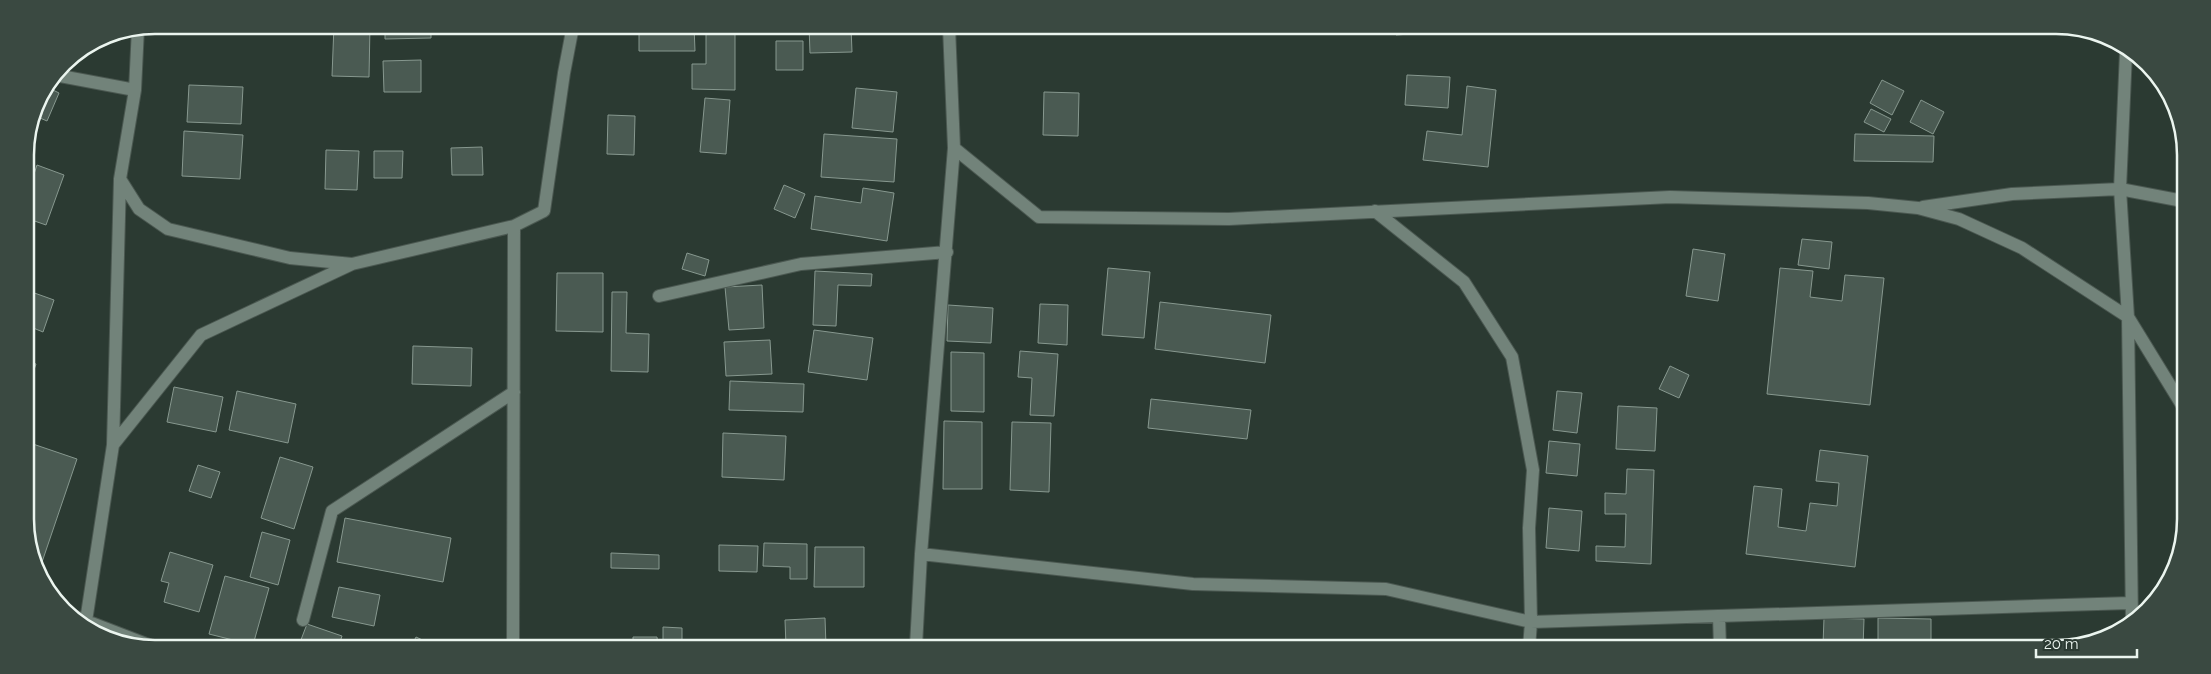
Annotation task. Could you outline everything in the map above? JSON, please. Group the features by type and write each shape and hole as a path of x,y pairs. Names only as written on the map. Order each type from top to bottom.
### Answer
{"street":[{"path":"564,34 564,73"},
{"path":"113,445 201,336 352,264 514,226 544,211 571,34"},
{"path":"916,640 921,554 954,148 949,34"},
{"path":"88,620 113,445 120,178 135,90 138,35"},
{"path":"2126,56 2120,189 2128,317 2131,614"},
{"path":"63,76 135,90"},
{"path":"954,148 1039,217 1229,219 1670,197 1868,203 1918,208 1958,219 2022,248 2128,317 2177,397"},
{"path":"120,178 139,209 168,229 290,258 352,264"},
{"path":"1918,208 2012,194 2120,189 2177,200"},
{"path":"1375,211 1464,282 1512,357 1533,470 1529,528 1530,640"},
{"path":"513,640 514,226"},
{"path":"659,296 801,264 946,252"},
{"path":"303,620 332,511 514,392"},
{"path":"921,554 1193,584 1386,589 1531,622 2130,603"},
{"path":"1719,616 1720,640"}],"building":[{"path":"334,34 370,34 369,77 332,76"},
{"path":"385,34 431,34 431,38 385,39"},
{"path":"639,34 694,34 695,51 639,51"},
{"path":"706,34 735,34 735,90 692,89 692,64 706,64"},
{"path":"809,34 851,34 852,52 810,53"},
{"path":"776,41 803,41 803,70 776,70"},
{"path":"421,60 421,92 384,92 383,61"},
{"path":"1407,75 1450,77 1448,108 1405,105"},
{"path":"1882,80 1904,91 1892,115 1870,103"},
{"path":"189,85 243,87 241,124 187,122"},
{"path":"1467,86 1496,90 1488,167 1423,160 1427,131 1462,135"},
{"path":"856,88 897,92 893,132 852,128"},
{"path":"53,90 59,93 47,121 40,118 46,101"},
{"path":"1044,92 1079,93 1078,136 1043,135"},
{"path":"705,98 730,100 726,154 700,152"},
{"path":"1921,100 1944,112 1933,134 1910,122"},
{"path":"1871,109 1891,119 1884,132 1864,122"},
{"path":"608,115 635,116 634,155 607,154"},
{"path":"184,131 243,135 240,179 182,176"},
{"path":"824,134 897,139 894,182 821,177"},
{"path":"1855,134 1934,136 1933,162 1854,161"},
{"path":"482,147 483,175 452,175 451,148"},
{"path":"326,150 359,151 357,190 325,189"},
{"path":"374,151 403,151 402,178 374,178"},
{"path":"37,165 64,175 46,225 34,221 34,174"},
{"path":"784,185 805,194 795,218 774,209"},
{"path":"863,188 894,193 887,241 811,229 815,196 861,203"},
{"path":"1802,239 1832,242 1829,269 1798,265"},
{"path":"1693,249 1725,254 1718,301 1686,296"},
{"path":"687,253 709,260 705,276 682,269"},
{"path":"1108,268 1150,272 1144,338 1102,335"},
{"path":"1780,268 1813,271 1810,297 1842,301 1845,275 1884,278 1870,405 1767,394"},
{"path":"815,271 872,274 871,286 838,285 836,326 813,325"},
{"path":"557,273 603,273 603,332 556,331"},
{"path":"762,285 764,328 729,330 725,287"},
{"path":"612,292 627,292 626,333 649,334 648,372 611,371"},
{"path":"34,293 54,300 43,332 34,328"},
{"path":"1160,302 1271,315 1265,363 1155,349"},
{"path":"1040,304 1068,305 1067,345 1038,343"},
{"path":"948,305 993,308 991,343 947,341"},
{"path":"814,330 873,338 867,380 808,372"},
{"path":"770,340 772,374 726,376 724,342"},
{"path":"413,346 472,348 471,386 412,384"},
{"path":"1020,351 1058,354 1054,416 1030,415 1032,378 1018,377"},
{"path":"951,352 984,353 984,412 951,411"},
{"path":"1670,366 1689,375 1679,398 1659,389"},
{"path":"730,381 804,384 803,412 729,410"},
{"path":"174,387 223,397 216,432 167,422"},
{"path":"237,391 296,404 288,443 229,430"},
{"path":"1557,391 1582,393 1577,433 1553,430"},
{"path":"1151,399 1251,410 1247,439 1148,428"},
{"path":"1618,406 1657,408 1655,451 1616,449"},
{"path":"944,421 982,422 982,489 943,489"},
{"path":"1012,422 1051,423 1049,492 1010,490"},
{"path":"723,433 786,436 784,480 722,477"},
{"path":"1549,441 1580,444 1577,476 1546,473"},
{"path":"34,444 77,459 42,563 34,527"},
{"path":"1820,450 1868,456 1855,567 1746,554 1754,486 1782,489 1778,527 1806,531 1810,503 1837,506 1839,483 1816,481"},
{"path":"280,457 313,467 294,529 261,518"},
{"path":"198,465 220,472 211,498 189,491"},
{"path":"1627,469 1654,470 1651,564 1596,561 1596,546 1625,547 1626,514 1605,514 1605,493 1626,494"},
{"path":"1549,508 1582,511 1579,551 1546,548"},
{"path":"345,518 451,538 443,582 337,562"},
{"path":"262,532 290,540 278,585 250,577"},
{"path":"764,543 807,544 807,579 790,579 790,567 763,566"},
{"path":"719,545 758,546 757,572 719,571"},
{"path":"815,547 864,547 864,587 814,587"},
{"path":"170,552 213,565 199,612 164,602 169,583 161,581"},
{"path":"611,553 659,555 659,569 611,568"},
{"path":"225,576 269,588 254,640 233,640 209,634"},
{"path":"339,587 380,595 374,626 332,617"},
{"path":"825,618 826,640 786,640 785,620"},
{"path":"1824,618 1864,619 1863,640 1823,640"},
{"path":"1878,618 1931,619 1931,640 1878,640"},
{"path":"307,624 342,636 341,640 301,640"},
{"path":"663,627 682,628 682,640 663,640"},
{"path":"633,637 657,637 657,640 633,640"}]}
